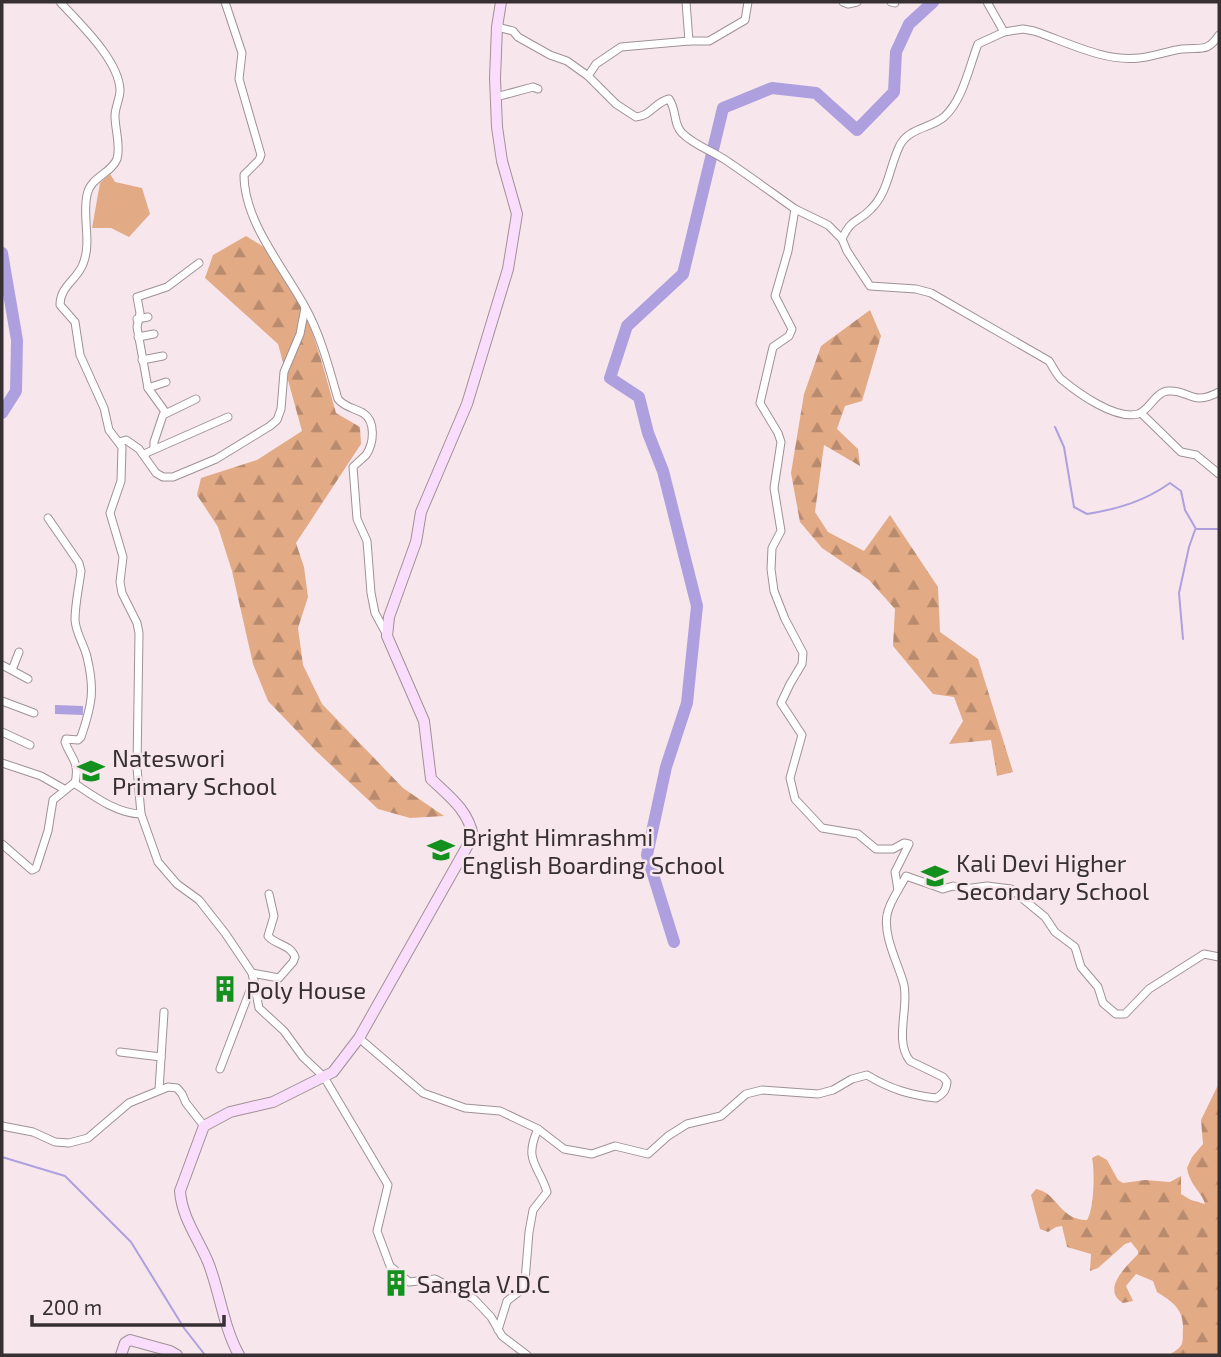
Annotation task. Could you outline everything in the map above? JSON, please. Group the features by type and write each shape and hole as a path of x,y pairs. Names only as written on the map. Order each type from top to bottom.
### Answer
{"street":[{"path":"60,2 103,51 120,87 115,114 119,143 116,160 90,186 85,206 87,236 83,264 63,289 60,305 75,322 80,355 100,396 109,430 122,447 122,474 110,513 123,557 120,582 122,593 139,633 137,768 141,814 158,862 177,884 199,900 225,933 253,976 259,1009 284,1031 303,1057 324,1077 388,1185 377,1231 390,1266 409,1282 435,1279 474,1299 491,1317 502,1336 527,1355"},
{"path":"225,2 242,53 239,79 261,155 244,176 253,214 265,242 305,307 319,338 338,399 342,405 368,416 372,423 373,433 367,454 353,467 357,519 368,541 375,613 424,721 431,779 459,805 471,821 473,836 359,1038 333,1073 273,1102 230,1112 204,1126 180,1191 181,1200 185,1218 208,1262 228,1332 239,1355"},
{"path":"387,636 389,617 416,542 421,512 467,404 508,269 517,214 502,161 496,97 497,27 501,2"},
{"path":"686,2 689,41"},
{"path":"589,76 596,64 621,47 709,41 746,20 748,2"},
{"path":"844,2 858,2"},
{"path":"987,2 1004,32"},
{"path":"497,27 513,31 518,37 550,55 567,61 589,76 616,104 636,117 649,114 658,103 668,99 675,110 680,131 694,143 722,158 795,209 828,225 842,239 870,286 916,289 931,293 1049,361 1059,377 1104,409 1130,415 1141,413 1161,393 1169,391 1191,398 1207,399 1219,392"},
{"path":"842,239 848,226 870,210 887,185 900,143 919,127 943,118 956,102 978,44 1004,32 1023,29 1105,55 1137,59 1182,49 1205,49 1213,45 1219,35"},
{"path":"496,97 533,87 538,89"},
{"path":"795,209 788,251 775,296 792,329 789,336 773,347 760,403 782,442 775,488 781,531 772,548 774,591 803,653 802,664 781,703 802,735 790,778 791,790 795,799 822,828 858,834 876,849 893,849 905,843 909,844 895,872 898,891"},
{"path":"166,413 148,388 138,337 139,313 136,297 167,287 199,263"},
{"path":"119,442 126,440 144,454 156,473 163,477 173,477 216,458 270,426 277,420 281,409 284,372 300,334 305,307"},
{"path":"137,319 148,317"},
{"path":"138,337 154,334"},
{"path":"142,360 163,356"},
{"path":"148,388 166,382"},
{"path":"154,448 166,413 196,399"},
{"path":"1141,413 1181,452 1196,455 1219,474"},
{"path":"144,454 228,417"},
{"path":"2,845 32,870 36,868 48,831 53,800 75,783 78,770 66,739 78,740 81,737 92,709 87,657 78,638 75,619 81,571 79,563 48,518"},
{"path":"12,670 19,652"},
{"path":"2,665 27,679"},
{"path":"2,701 34,713"},
{"path":"2,732 30,745"},
{"path":"2,764 41,776 64,789"},
{"path":"75,783 94,797 127,812 141,814"},
{"path":"359,1038 423,1093 465,1108 500,1111 538,1129 564,1149 592,1154 615,1146 648,1154 668,1136 687,1125 720,1116 746,1094 762,1090 818,1094 867,1075 889,1088 913,1096 936,1098 946,1089 947,1082 943,1077 910,1061 906,1056 902,1030 904,985 891,947 886,917 906,876 943,888 987,886 1011,889 1045,916 1055,932 1075,947 1081,968 1098,987 1103,1003 1116,1014 1125,1014 1149,989 1204,954 1219,957"},
{"path":"253,976 279,978 295,957 289,949 272,941 268,936 274,916 269,894"},
{"path":"220,1069 253,976"},
{"path":"159,1090 164,1012"},
{"path":"120,1052 161,1057"},
{"path":"2,1126 33,1132 55,1142 69,1143 88,1138 129,1103 168,1087 177,1088 204,1126"},
{"path":"498,1330 507,1301 520,1291 525,1281 533,1210 547,1192 534,1167 531,1152 538,1129"},
{"path":"121,1355 125,1343 130,1340 170,1350 177,1355"}],"green space":[{"path":"110,174 115,182 142,188 150,214 129,237 111,228 92,228 100,183"},
{"path":"246,236 268,251 293,288 311,328 336,413 360,427 361,444 296,543 304,567 308,597 298,628 303,665 322,704 403,788 444,816 410,818 378,809 268,701 253,664 232,571 218,527 197,495 201,478 257,460 302,431 278,344 205,278 213,255"},
{"path":"870,310 881,336 862,401 845,406 837,429 858,449 860,466 824,445 815,512 828,532 864,551 890,515 938,587 940,632 978,659 1013,772 997,776 991,740 949,744 963,721 954,697 933,694 893,646 895,609 869,580 822,548 800,522 791,473 804,394 821,346"},
{"path":"1219,1083 1219,1355 1169,1355 1181,1346 1183,1340 1181,1315 1175,1306 1157,1292 1153,1281 1136,1274 1126,1286 1133,1301 1123,1303 1114,1291 1118,1278 1138,1254 1131,1242 1125,1244 1098,1268 1090,1271 1091,1254 1067,1247 1062,1226 1048,1232 1040,1229 1031,1195 1036,1189 1043,1191 1070,1216 1087,1220 1093,1190 1092,1158 1098,1155 1107,1160 1118,1180 1123,1183 1145,1180 1170,1182 1181,1176 1181,1194 1205,1204 1187,1168 1203,1144 1201,1120"}],"shaded area":[{"path":"55,705 83,706 83,715 55,714"}],"waterway":[{"path":"674,942 647,855 666,767 687,703 697,606 663,471 648,433 639,397 610,378 627,326 683,274 723,108 772,88 816,93 857,130 894,92 896,52 909,24 933,2"},
{"path":"2,253 17,340 16,391 2,413"},
{"path":"1055,427 1064,447 1074,507 1087,514 1110,510 1141,499 1170,483 1181,491 1185,510 1196,529 1219,529"},
{"path":"1183,639 1179,593 1195,530"},
{"path":"2,1157 65,1176 131,1242 184,1328 205,1355"}],"place":[{"name":"Nateswori Primary School","path":"91,771"},
{"name":"Bright Himrashmi English Boarding School","path":"441,850"},
{"name":"Kali Devi Higher Secondary School","path":"935,876"},
{"name":"Poly House","path":"225,989"},
{"name":"Sangla V.D.C","path":"396,1283"}]}
